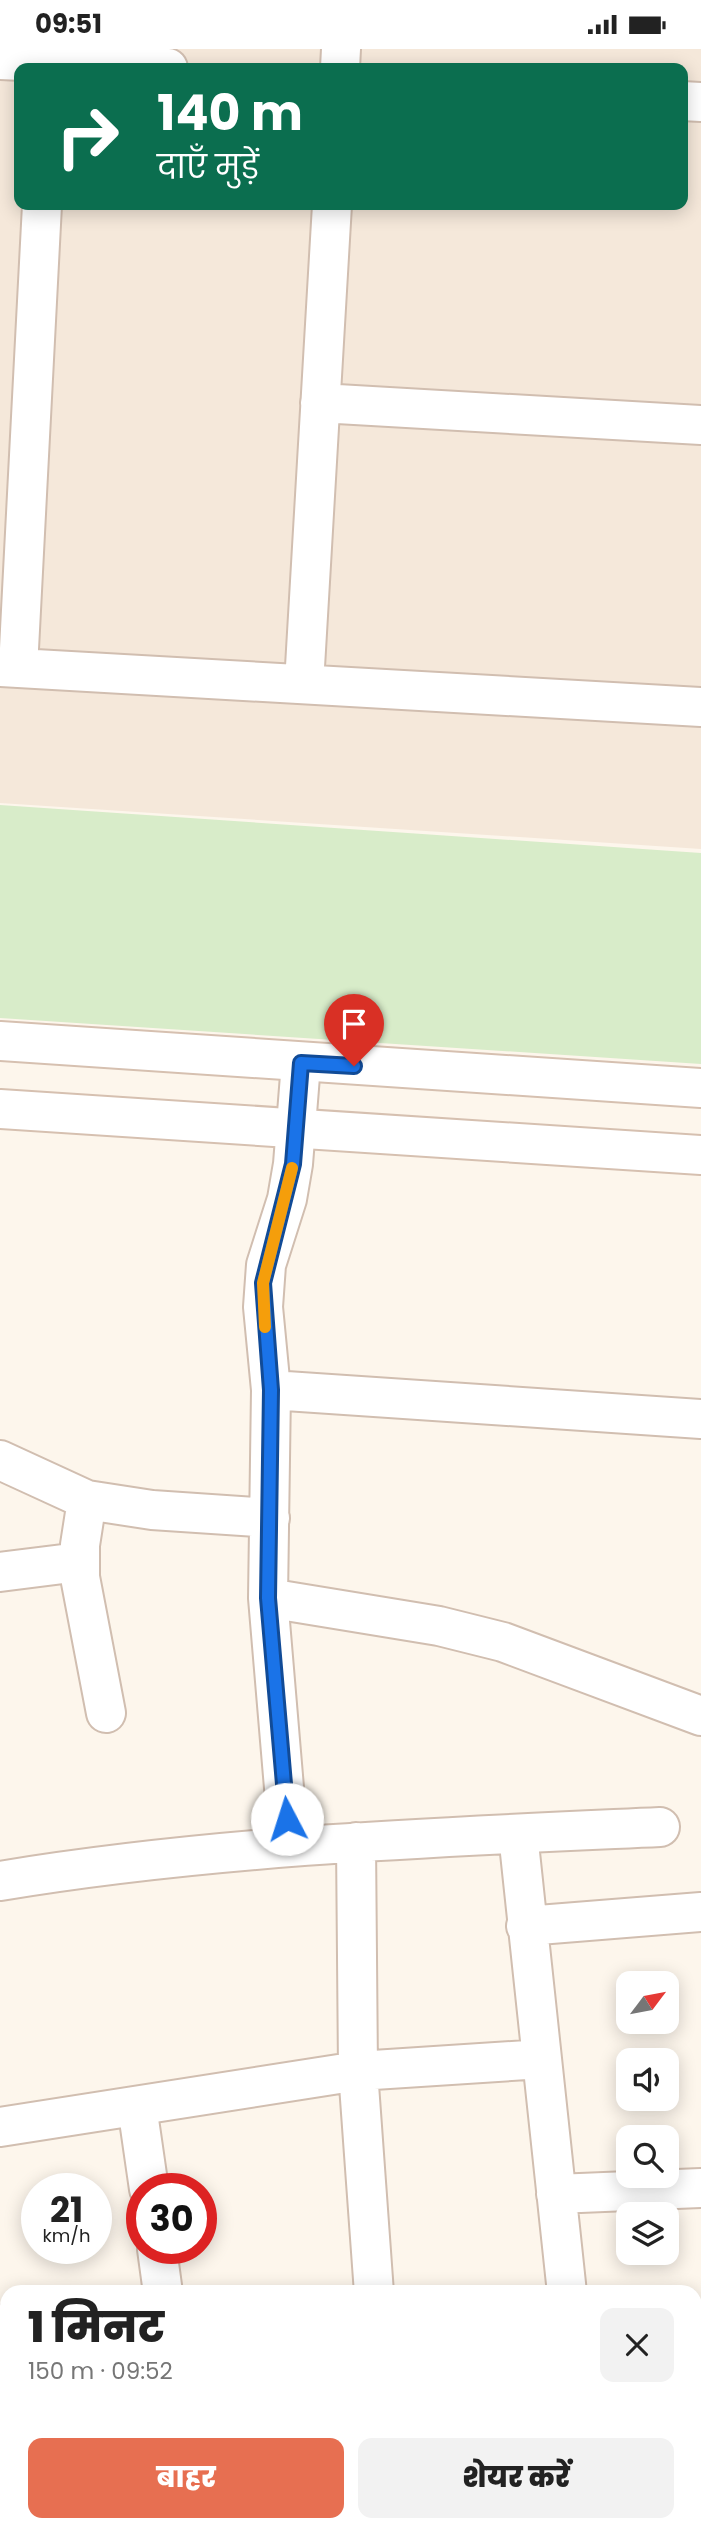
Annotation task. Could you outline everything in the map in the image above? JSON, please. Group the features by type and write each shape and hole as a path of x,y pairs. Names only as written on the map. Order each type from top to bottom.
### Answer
{"street":[{"path":"0,60 29,63"},
{"path":"41,210 16,375 9,667 701,707"},
{"path":"304,684 332,210"},
{"path":"320,403 701,425"},
{"path":"0,1041 701,1088"},
{"path":"289,1847 268,1598 271,1390 263,1283 287,1199 297,1127 301,1063"},
{"path":"0,1109 701,1155"},
{"path":"271,1390 701,1419"},
{"path":"0,1460 87,1500 152,1510 270,1518"},
{"path":"87,1500 79,1562 106,1713"},
{"path":"0,1572 79,1562"},
{"path":"268,1598 439,1626 503,1642 701,1716"},
{"path":"0,1881 187,1856 289,1847 660,1827"},
{"path":"518,1834 566,2285"},
{"path":"356,1842 358,2071 373,2285"},
{"path":"526,1926 701,1912"},
{"path":"0,2127 358,2071 542,2059"},
{"path":"137,2106 147,2173"},
{"path":"556,2194 701,2188"},
{"path":"159,2264 162,2285"}],"shaded area":[{"path":"0,49 701,49 701,849 0,803"}],"green space":[{"path":"0,805 701,853 701,1064 0,1018"}],"slow traffic":[{"path":"265,1327 263,1283 266,1265 287,1199 292,1168"}],"route":[{"path":"287,1819 268,1598 271,1390 263,1283 287,1199 297,1127 301,1063 354,1066"}]}
